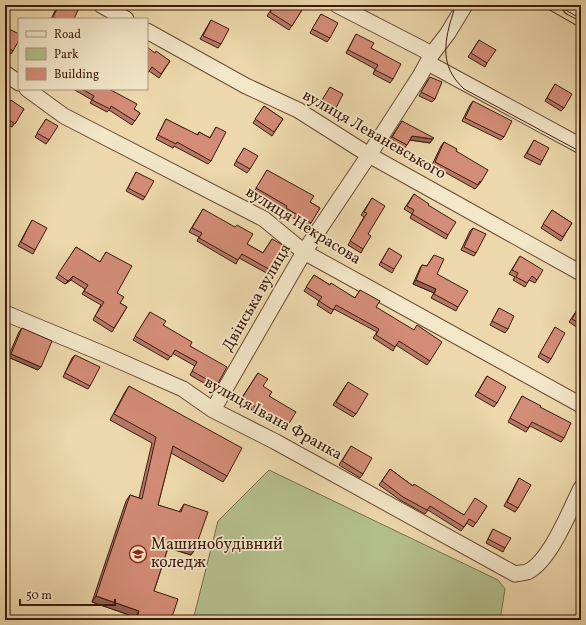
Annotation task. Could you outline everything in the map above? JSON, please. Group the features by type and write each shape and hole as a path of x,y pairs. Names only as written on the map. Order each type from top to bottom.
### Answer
{"main road":[{"path":"573,5 581,9"}],"street":[{"path":"101,5 124,18"},
{"path":"337,5 581,146"},
{"name":"Двінська вулиця","path":"213,410 304,252 369,155 465,5"},
{"name":"вулиця Леваневського","path":"148,31 246,86 298,110 369,155 581,273"},
{"path":"5,73 18,82"},
{"name":"вулиця Некрасова","path":"28,90 64,116 264,219 304,252 581,405"},
{"name":"вулиця Івана Франка","path":"5,313 183,389 213,410 276,442 515,574 527,572 537,566 550,550 581,488"}],"green space":[{"path":"269,470 498,580 505,589 500,620 193,620 218,521"}],"building":[{"path":"59,5 68,5 78,10 74,18 53,17"},
{"path":"275,5 305,5 292,26 270,12"},
{"path":"321,14 338,23 330,38 312,29"},
{"path":"211,20 229,29 221,44 203,36"},
{"path":"5,27 18,34 18,42 13,51 5,46"},
{"path":"356,34 374,43 371,48 401,64 393,79 375,70 378,65 348,50"},
{"path":"479,40 496,50 487,63 471,53"},
{"path":"148,48 155,53 156,51 170,61 161,74 152,67 148,73"},
{"path":"430,77 442,82 435,99 421,92"},
{"path":"555,84 572,94 564,108 547,98"},
{"path":"330,87 343,94 336,108 322,100"},
{"path":"84,90 111,90 137,104 134,109 140,113 135,121 111,106 110,109 92,100 94,96"},
{"path":"11,100 24,109 15,124 5,117 5,110"},
{"path":"473,101 512,121 504,137 465,118"},
{"path":"264,106 283,119 274,132 255,119"},
{"path":"46,119 58,126 49,140 37,133"},
{"path":"166,119 198,135 199,132 210,138 216,127 226,132 211,161 177,142 176,144 158,135"},
{"path":"402,121 434,138 412,136 407,145 392,137"},
{"path":"534,140 549,148 542,161 527,153"},
{"path":"444,142 488,170 478,185 435,162"},
{"path":"244,148 258,156 250,169 236,161"},
{"path":"267,170 314,196 310,202 320,208 311,223 286,208 287,206 256,188"},
{"path":"136,172 154,181 145,197 128,188"},
{"path":"414,194 429,204 428,205 456,222 448,235 412,214 414,210 407,206"},
{"path":"372,198 385,206 368,234 371,236 363,249 350,241 367,213 364,212"},
{"path":"203,209 235,227 237,225 253,234 247,244 263,253 272,239 288,248 274,272 242,254 238,260 199,238 202,233 192,228"},
{"path":"552,210 572,223 563,237 543,224"},
{"path":"32,220 47,228 35,250 21,242"},
{"path":"473,228 486,234 476,253 464,247"},
{"path":"76,247 100,262 106,252 132,266 117,293 124,297 120,303 127,307 114,328 95,316 104,302 84,291 88,285 73,276 68,281 58,274"},
{"path":"389,248 402,256 394,269 381,262"},
{"path":"434,255 444,259 437,274 468,291 458,307 434,294 436,289 416,280 422,265 427,266"},
{"path":"520,256 543,270 537,280 532,276 527,283 516,277 518,273 512,270"},
{"path":"314,275 330,285 331,283 355,298 360,290 380,301 376,307 414,330 417,325 442,342 430,361 399,341 395,347 376,335 379,329 336,305 333,310 319,301 322,297 306,287"},
{"path":"581,304 581,324 572,319"},
{"path":"499,308 514,316 508,329 492,321"},
{"path":"150,312 166,321 163,325 192,342 190,346 227,367 217,385 192,371 197,362 175,350 171,357 135,336"},
{"path":"555,327 565,333 551,359 540,353"},
{"path":"22,328 52,341 41,367 11,354"},
{"path":"75,355 100,367 90,386 65,373"},
{"path":"258,373 268,379 263,386 272,392 269,396 296,412 288,425 261,409 260,410 242,398"},
{"path":"487,376 506,387 497,403 478,392"},
{"path":"348,382 368,394 356,414 336,402"},
{"path":"129,386 242,448 227,476 173,446 158,505 181,512 184,504 208,512 195,549 170,541 154,591 178,599 171,620 136,620 139,611 96,596 130,495 142,499 156,437 114,414"},
{"path":"522,396 571,423 564,438 532,422 528,428 510,418"},
{"path":"351,446 372,458 363,474 342,461"},
{"path":"390,469 413,486 414,484 464,515 475,498 487,506 476,523 469,519 464,527 430,506 427,510 403,497 382,481"},
{"path":"519,478 531,485 518,508 507,502"},
{"path":"493,529 511,538 505,548 488,539"}],"tram line":[{"path":"455,5 446,42 446,59 448,66 457,82 464,89 581,152"},
{"path":"541,5 581,28"},
{"path":"557,5 581,19"}],"place":[{"name":"Машинобудівний коледж","path":"138,554"}]}
